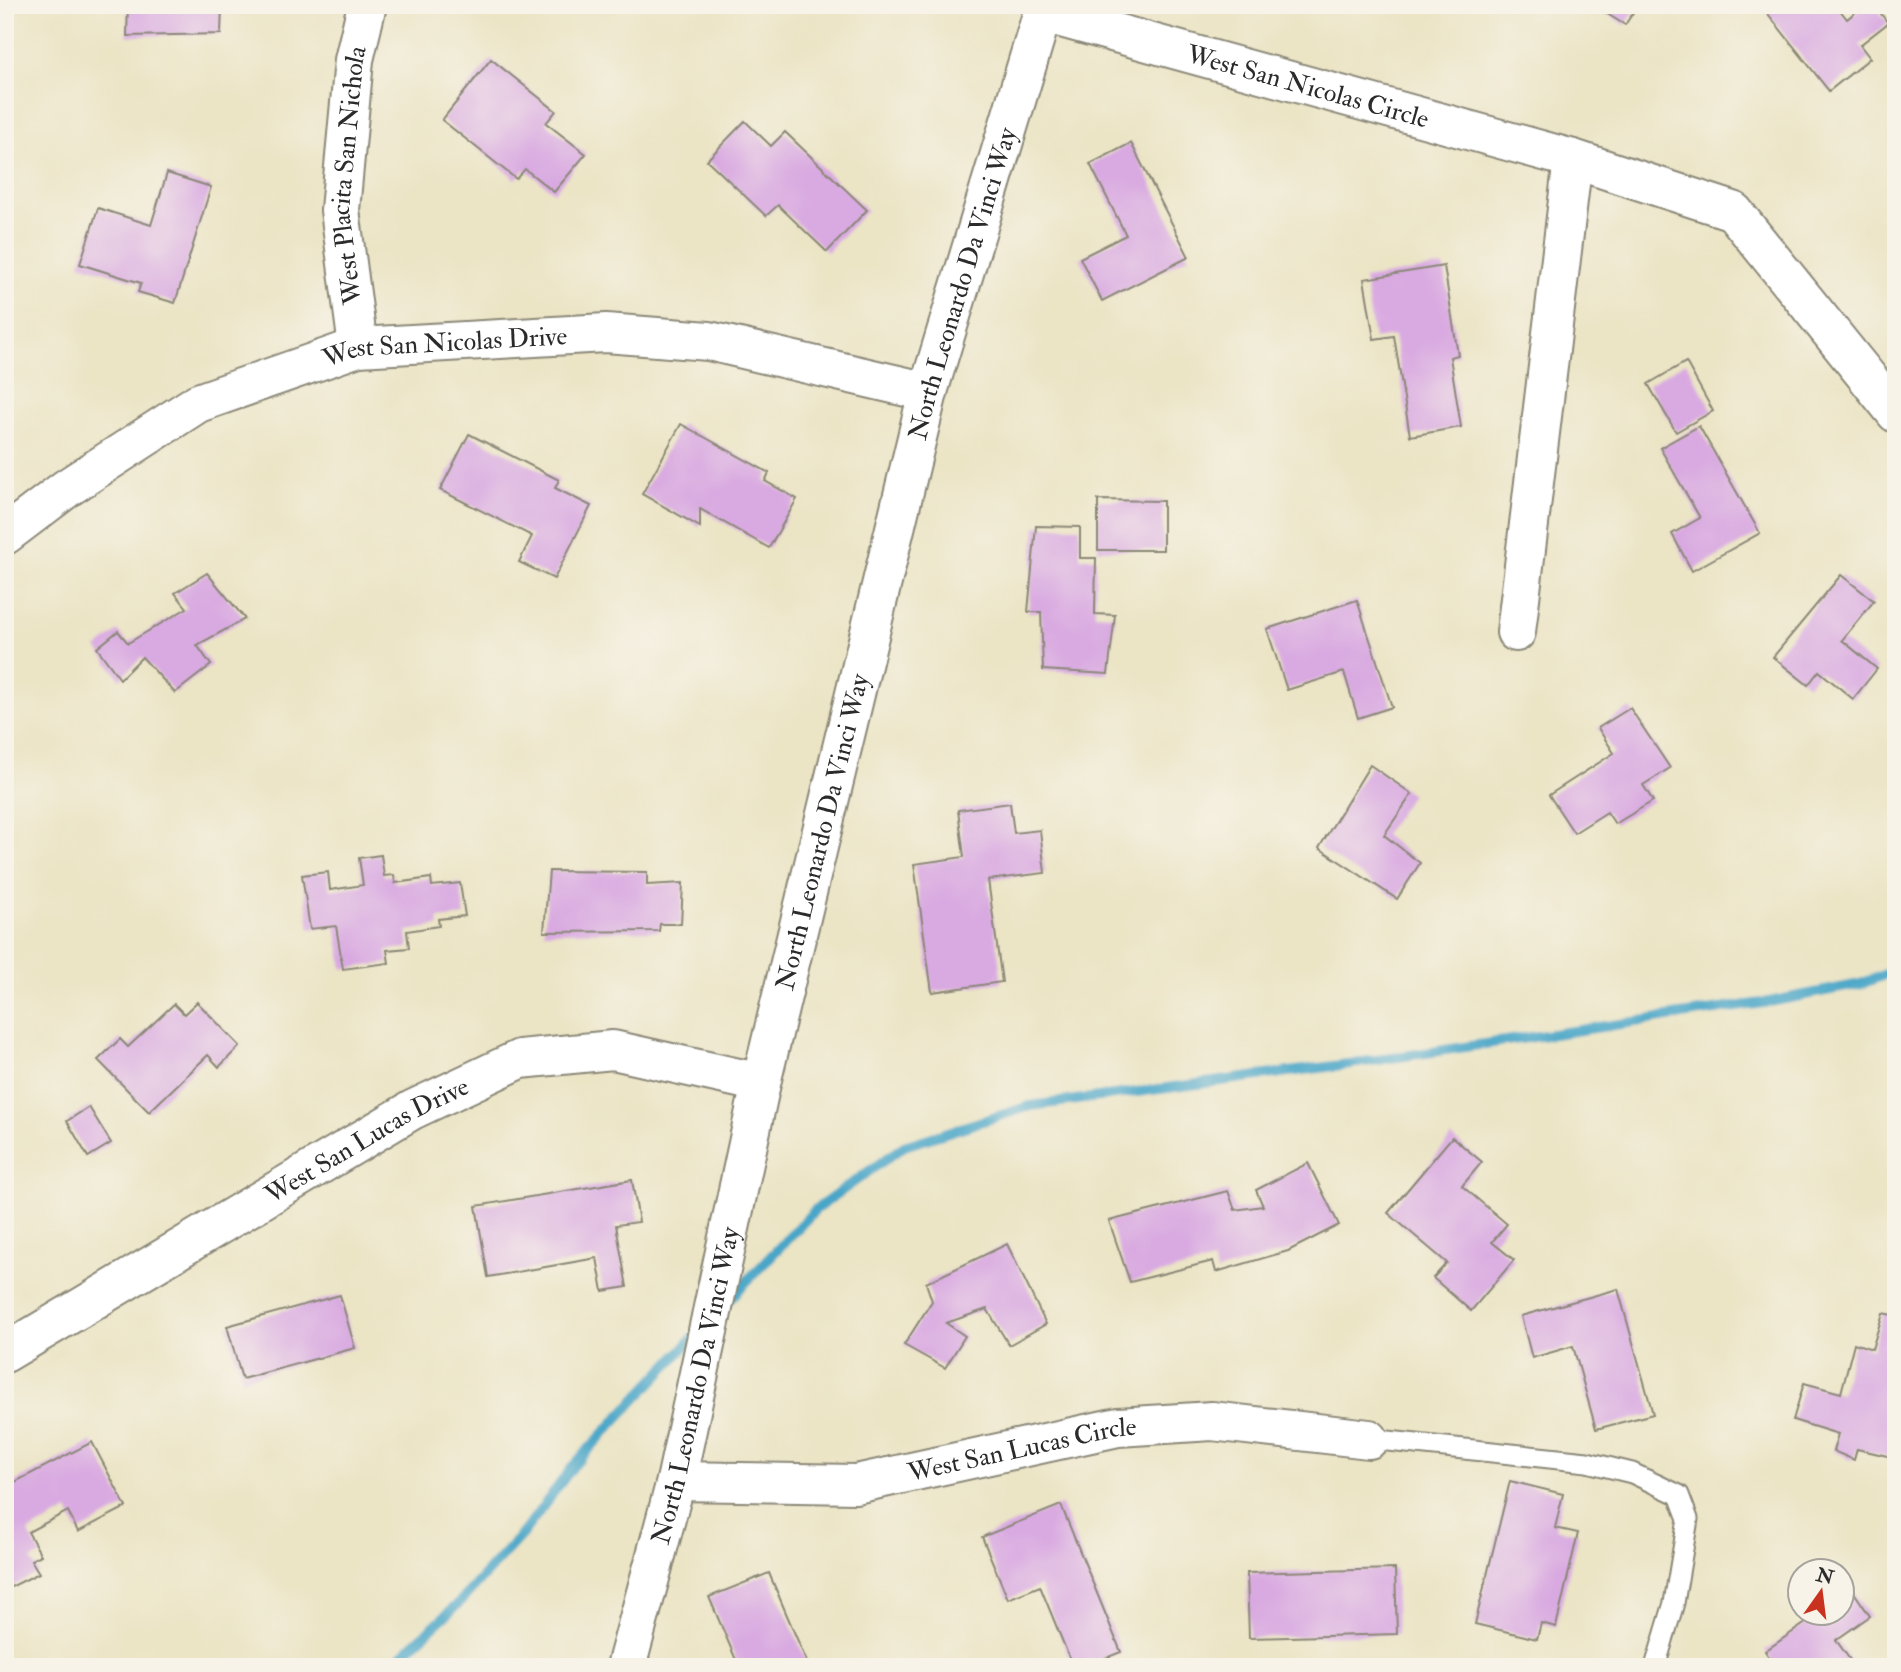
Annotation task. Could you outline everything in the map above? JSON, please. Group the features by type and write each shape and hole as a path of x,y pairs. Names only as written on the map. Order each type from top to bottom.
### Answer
{"street":[{"name":"West Placita San Nichola","path":"358,347 340,210 354,60 367,5"},
{"name":"West San Nicolas Circle","path":"1044,9 1573,159 1733,211 1896,413"},
{"name":"North Leonardo Da Vinci Way","path":"626,1667 676,1481 761,1083 928,392 1044,9"},
{"path":"1516,632 1573,159"},
{"name":"West San Nicolas Drive","path":"5,535 67,488 198,403 358,347 606,333 709,341 928,392"},
{"name":"West San Lucas Drive","path":"5,1353 412,1110 520,1059 613,1050 761,1083"},
{"name":"West San Lucas Circle","path":"676,1481 856,1484 1131,1426 1212,1421 1368,1439"}],"lane":[{"path":"1368,1439 1587,1462 1632,1473 1679,1495 1688,1519 1674,1603 1655,1667"}],"building":[{"path":"128,5 222,5 221,34 127,36"},
{"path":"1593,5 1638,5 1625,25"},
{"path":"1761,5 1836,5 1847,19 1864,5 1874,5 1888,23 1860,45 1870,58 1829,91"},
{"path":"491,59 556,111 546,123 586,154 554,192 525,169 516,179 442,120"},
{"path":"745,121 771,146 785,132 867,210 827,252 778,205 766,216 707,160"},
{"path":"1131,143 1189,257 1102,301 1080,258 1126,235 1090,164"},
{"path":"167,173 211,187 175,303 138,292 141,283 80,264 98,208 151,225"},
{"path":"1444,266 1458,355 1450,357 1461,427 1410,436 1394,336 1374,339 1364,279"},
{"path":"1686,362 1713,411 1676,432 1648,384"},
{"path":"681,424 769,473 765,481 797,499 769,548 700,509 700,527 642,494"},
{"path":"1699,426 1760,533 1692,571 1672,534 1700,518 1660,448"},
{"path":"469,434 559,480 555,488 591,506 554,579 519,562 532,536 440,490"},
{"path":"1098,500 1163,501 1163,550 1098,550"},
{"path":"1036,526 1080,527 1080,558 1096,558 1095,614 1115,615 1108,674 1043,670 1041,612 1028,612"},
{"path":"207,573 245,619 197,645 211,665 175,693 142,657 120,679 97,648 118,631 128,643 187,608 175,593"},
{"path":"1841,575 1874,601 1842,640 1877,669 1853,699 1819,671 1808,685 1773,657"},
{"path":"1357,600 1392,707 1358,718 1344,672 1287,690 1267,629"},
{"path":"1630,708 1670,768 1643,785 1653,801 1615,824 1607,812 1574,833 1549,795 1614,753 1598,728"},
{"path":"1370,765 1412,794 1384,835 1420,863 1397,899 1319,848"},
{"path":"1010,803 1014,833 1040,830 1045,873 988,880 1002,982 932,992 914,864 964,857 958,810"},
{"path":"381,855 384,876 394,875 395,883 431,878 432,886 460,883 465,916 438,919 439,926 407,931 409,948 387,950 389,963 343,969 336,926 310,929 302,875 328,872 330,890 363,885 359,858"},
{"path":"549,871 647,872 647,885 683,883 681,924 660,924 659,931 544,932"},
{"path":"197,1002 240,1046 219,1067 208,1055 149,1112 98,1060 120,1039 128,1047 174,1004 184,1014"},
{"path":"89,1107 111,1143 88,1157 67,1121"},
{"path":"1452,1137 1482,1162 1462,1186 1507,1224 1492,1242 1514,1260 1471,1311 1433,1278 1447,1263 1388,1213"},
{"path":"1308,1163 1339,1225 1288,1251 1216,1272 1213,1261 1130,1282 1109,1221 1228,1191 1235,1210 1263,1206 1256,1190"},
{"path":"632,1180 639,1222 616,1225 627,1287 603,1291 597,1258 488,1277 476,1206"},
{"path":"1007,1244 1046,1324 1009,1345 987,1309 946,1323 965,1336 945,1368 904,1345 932,1301 926,1283"},
{"path":"1618,1289 1653,1414 1596,1429 1573,1346 1532,1358 1521,1316"},
{"path":"340,1295 355,1348 242,1379 227,1326"},
{"path":"1883,1313 1896,1316 1896,1458 1857,1449 1854,1460 1833,1451 1838,1434 1793,1420 1804,1383 1841,1393 1854,1343 1872,1349"},
{"path":"92,1442 126,1507 78,1532 68,1511 28,1532 41,1555 31,1560 39,1573 5,1590 5,1487"},
{"path":"1510,1481 1563,1494 1555,1528 1578,1533 1556,1627 1541,1623 1537,1639 1475,1624"},
{"path":"1061,1505 1121,1652 1083,1667 1073,1667 1040,1586 1008,1599 982,1537"},
{"path":"1395,1569 1397,1634 1249,1638 1247,1573"},
{"path":"769,1573 809,1667 739,1667 709,1597"},
{"path":"1856,1595 1870,1616 1856,1626"},
{"path":"1801,1626 1856,1626 1836,1640 1855,1667 1776,1667 1765,1651"}],"waterway":[{"path":"727,1302 815,1210 904,1146 1030,1106 1357,1063 1769,1002 1861,984 1896,970"},
{"path":"389,1667 457,1605 523,1533 574,1465 694,1337"}]}
